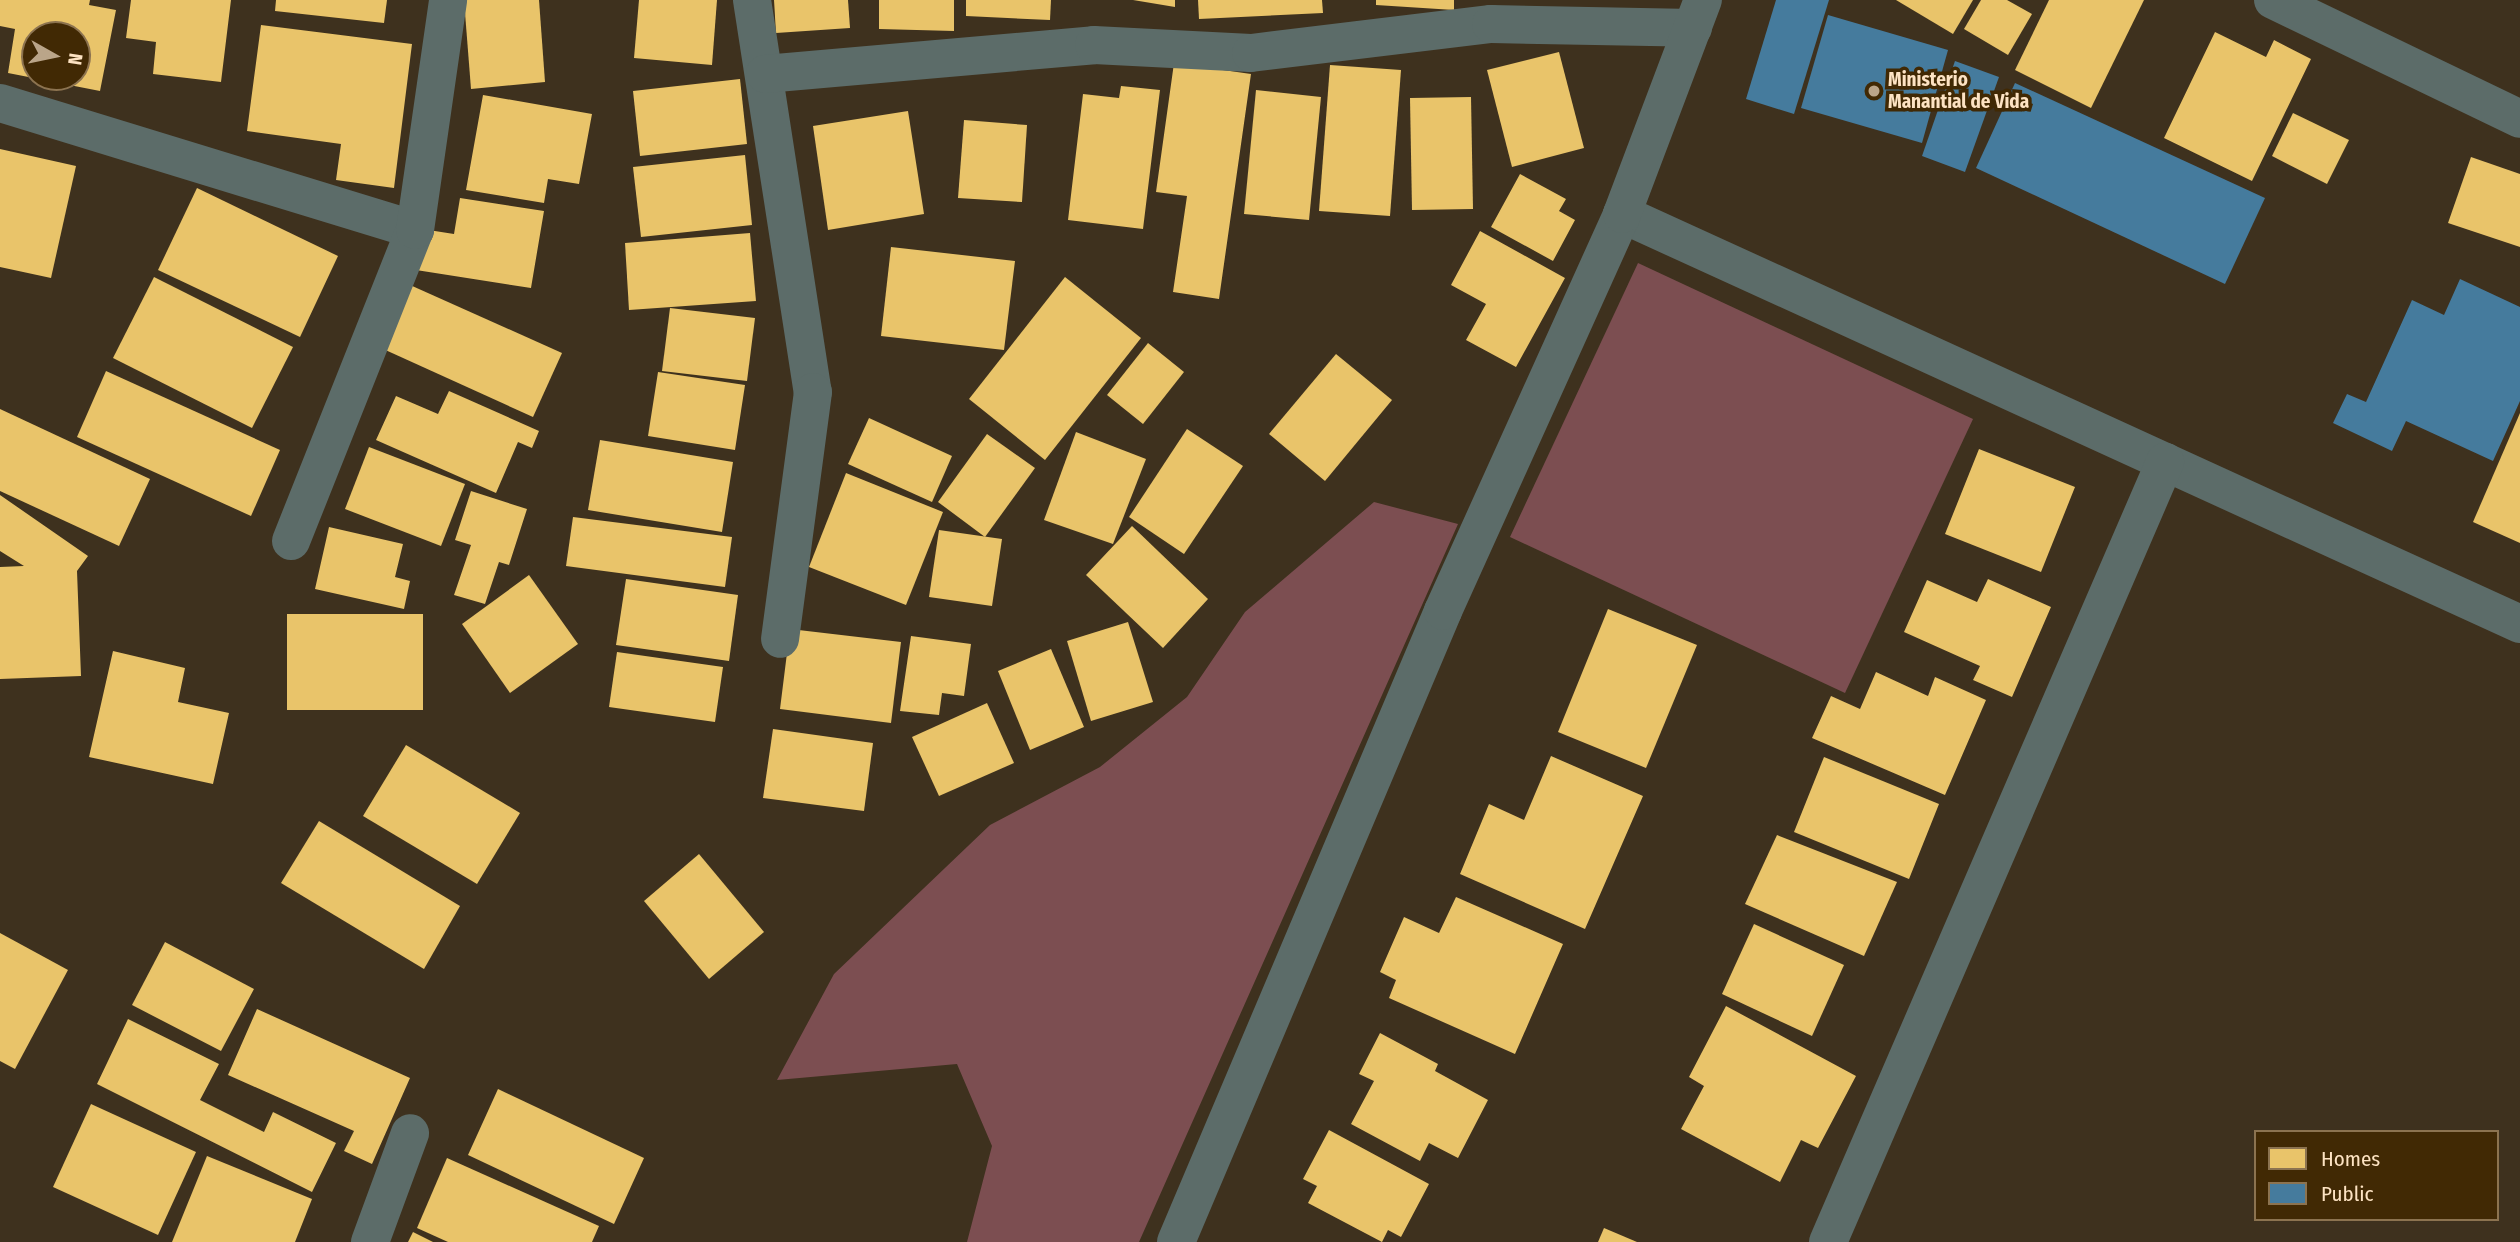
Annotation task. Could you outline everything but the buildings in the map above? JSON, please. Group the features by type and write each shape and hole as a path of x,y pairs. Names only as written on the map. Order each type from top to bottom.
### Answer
{"street":[{"path":"291,541 415,230 448,0"},
{"path":"752,0 813,392 780,639"},
{"path":"2273,0 2520,119"},
{"path":"765,74 1094,45 1251,53 1491,24 1698,14 1622,214 1443,611 1175,1242"},
{"path":"0,103 415,230"},
{"path":"1622,214 2520,624"},
{"path":"1828,1242 2165,462"},
{"path":"370,1242 410,1133"}],"shaded area":[{"path":"1638,263 1973,419 1845,693 1510,537"},
{"path":"1374,502 1458,524 1139,1242 967,1242 992,1146 957,1064 777,1080 834,974 990,825 1100,767 1187,697 1245,612"}],"place":[{"name":"Ministerio Manantial de Vida","path":"1874,91"}]}
